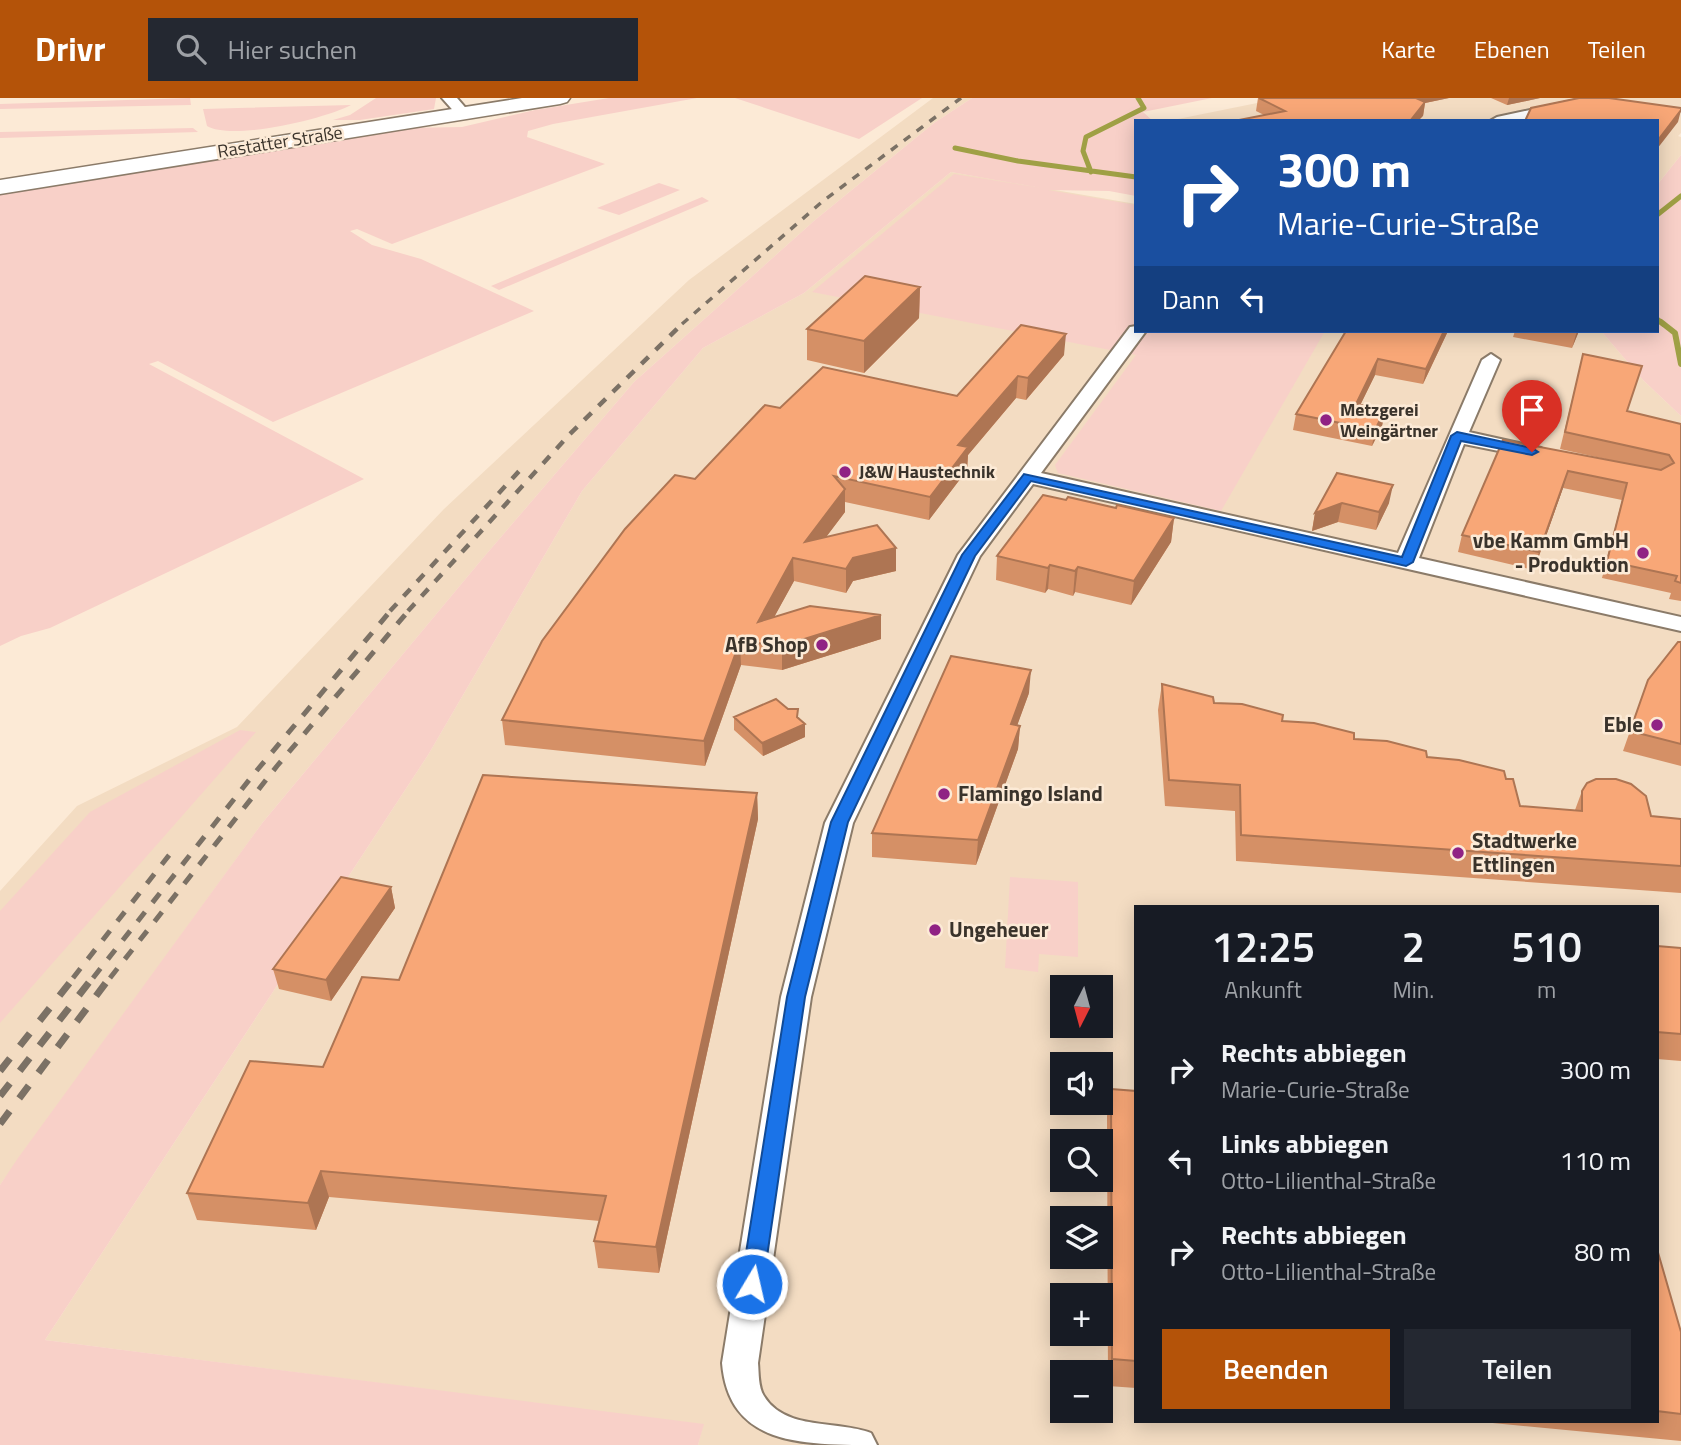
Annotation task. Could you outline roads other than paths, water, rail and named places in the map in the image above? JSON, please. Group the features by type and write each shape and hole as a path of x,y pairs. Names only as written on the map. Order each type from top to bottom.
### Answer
{"main road":[{"name":"Rastatter Straße","path":"0,187 456,106 560,98"}],"street":[{"path":"1506,119 1606,98"},
{"path":"858,1445 802,1439 769,1426 747,1406 739,1387 740,1363 796,997 839,822 969,555 1135,333"},
{"path":"1406,562 1491,360"},
{"path":"1457,436 1550,456"},
{"path":"1028,476 1681,624"}],"waterway":[{"path":"1091,171 1083,151 1086,137 1144,108 1138,98"},
{"path":"955,148 1018,161 1091,171"},
{"path":"1091,171 1134,177"},
{"path":"1659,213 1681,196"},
{"path":"1659,321 1663,324"},
{"path":"1661,322 1675,333 1681,364"}],"railway":[{"path":"682,324 823,201 961,98"},
{"path":"408,611 570,434 684,322"},
{"path":"390,611 522,468"},
{"path":"93,978 253,775 392,609"},
{"path":"110,978 277,766 410,609"},
{"path":"73,978 170,854"},
{"path":"0,1071 75,976"},
{"path":"0,1096 94,976"},
{"path":"0,1124 111,976"}],"place":[{"name":"Metzgerei Weingärtner","path":"1326,420"},
{"name":"J&W Haustechnik","path":"845,472"},
{"name":"vbe Kamm GmbH - Produktion","path":"1643,553"},
{"name":"AfB Shop","path":"822,645"},
{"name":"Eble","path":"1657,725"},
{"name":"Flamingo Island","path":"944,794"},
{"name":"Stadtwerke Ettlingen","path":"1458,853"},
{"name":"Ungeheuer","path":"935,930"}]}
